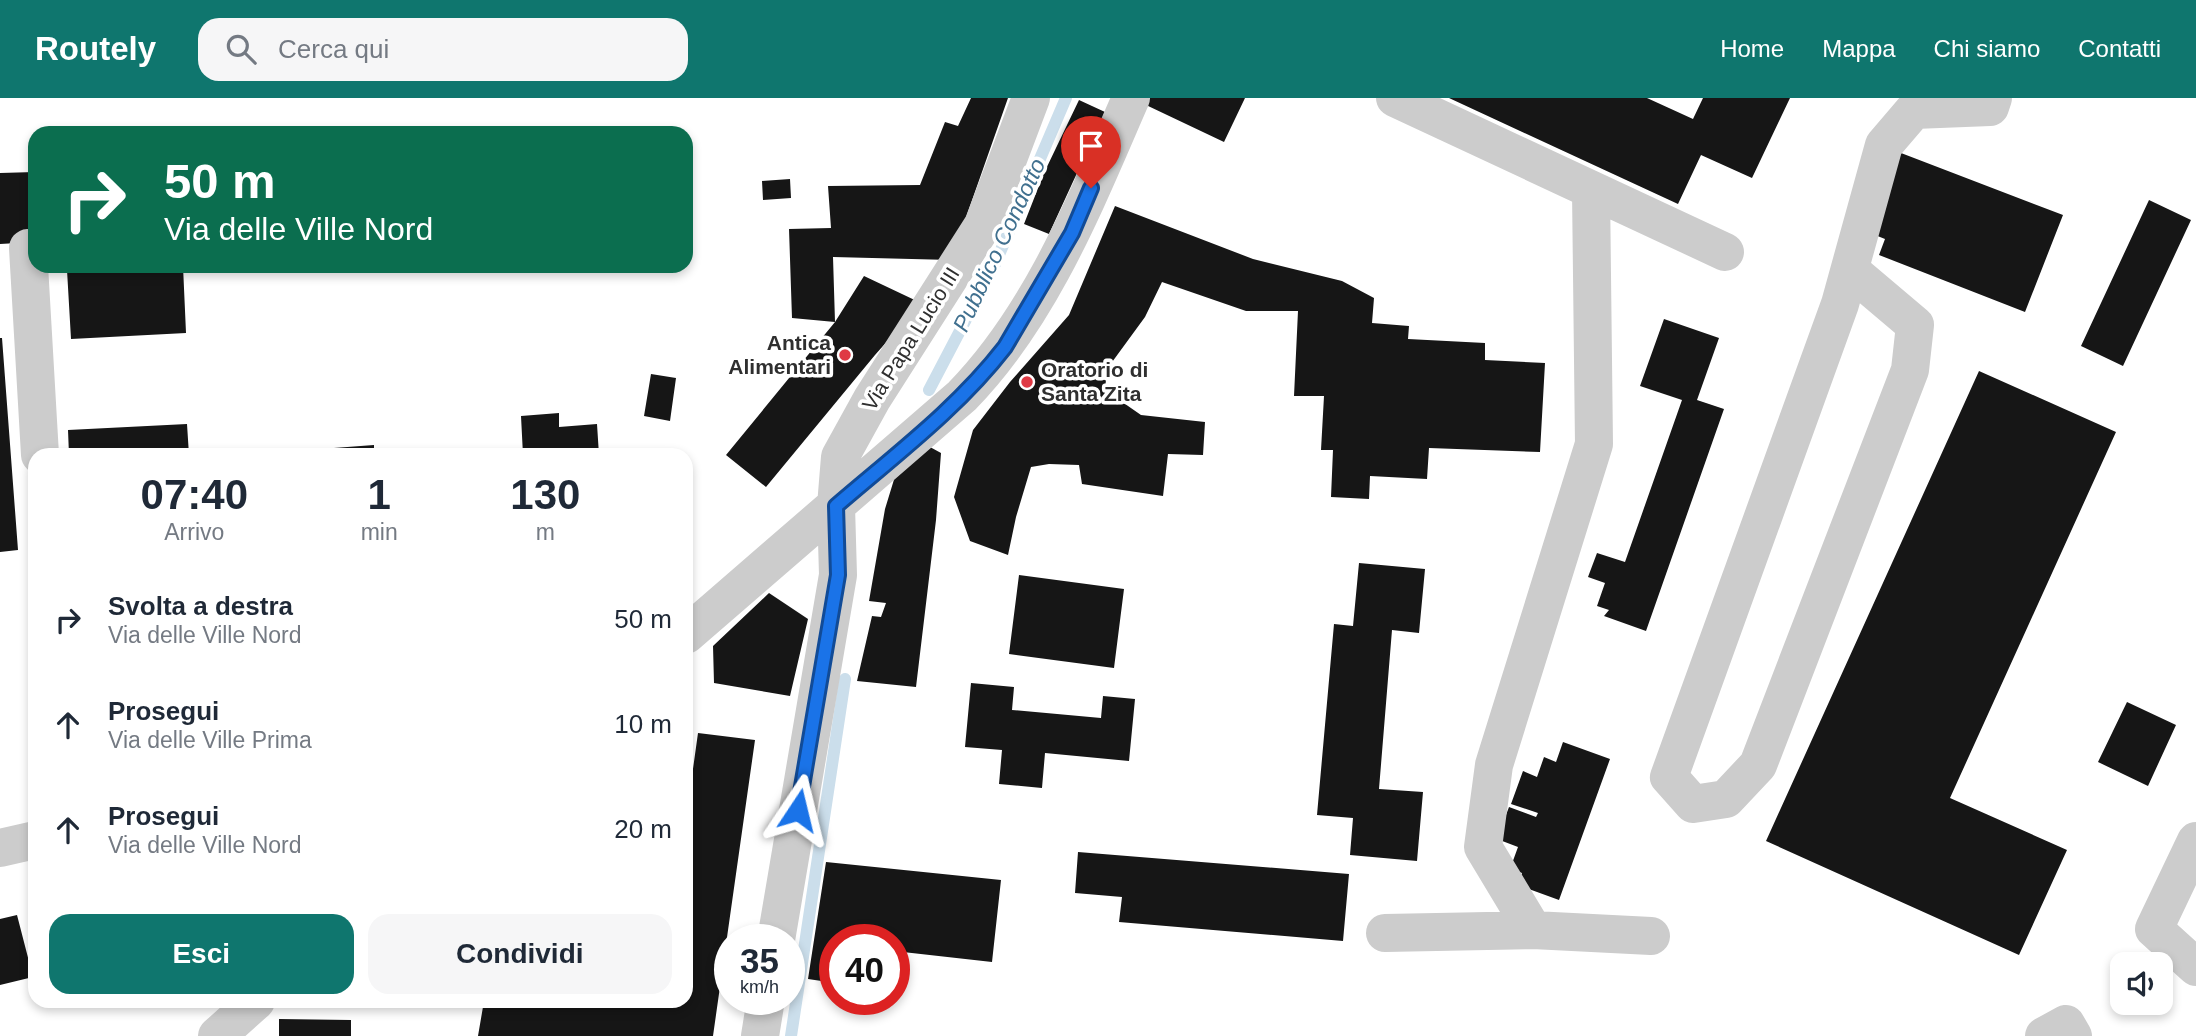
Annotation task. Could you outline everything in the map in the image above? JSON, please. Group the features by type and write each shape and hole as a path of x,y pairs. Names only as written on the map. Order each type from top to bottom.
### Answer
{"street":[{"name":"Via Papa Lucio III","path":"779,924 838,575 836,506 840,457 873,399 983,225 1031,98"},
{"path":"693,629 970,389 1005,347 1072,233 1131,98"},
{"path":"1395,98 1724,252"},
{"path":"1850,270 1914,326 1910,370 1758,765 1726,799 1693,804 1669,777 1840,304 1884,145 1914,110 1990,107 1993,98"},
{"path":"1533,930 1483,847 1494,765 1594,444 1591,190"},
{"path":"29,273 40,448"},
{"path":"2196,841 2154,929 2196,967"},
{"path":"0,848 28,842"},
{"path":"1385,933 1533,930 1651,936"},
{"path":"217,1036 248,1008"},
{"path":"760,1036 763,1015"},
{"path":"2044,1036 2066,1024 2073,1036"}],"building":[{"path":"971,98 1008,98 951,260 833,257 835,322 792,318 789,229 831,228 828,186 920,185 945,122 958,126"},
{"path":"1150,98 1245,98 1224,142 1146,105"},
{"path":"1449,98 1647,98 1693,119 1703,98 1790,98 1752,178 1701,155 1678,204"},
{"path":"1079,100 1105,112 1049,234 1024,224 1044,173"},
{"path":"1901,153 2063,215 2025,312 1879,255 1885,239 1870,233"},
{"path":"28,172 28,242 0,244 0,173"},
{"path":"790,179 791,198 763,200 762,181"},
{"path":"2149,200 2191,220 2123,366 2081,346"},
{"path":"1115,206 1253,259 1342,281 1374,298 1372,323 1409,326 1408,339 1485,343 1485,360 1545,363 1540,452 1429,448 1427,479 1370,476 1369,499 1331,497 1333,450 1321,450 1324,396 1294,396 1298,311 1246,311 1162,282 1145,317 1107,369 1105,390 1141,415 1205,422 1203,455 1168,454 1163,496 1082,484 1079,465 1049,464 1031,467 1008,555 970,541 954,497 973,430 1010,382 1069,315"},
{"path":"67,273 183,273 186,333 71,339"},
{"path":"864,276 921,303 766,487 726,455 835,322"},
{"path":"1664,319 1719,338 1697,400 1724,409 1646,631 1604,616 1609,610 1597,606 1605,583 1588,577 1597,553 1625,562 1682,400 1640,386"},
{"path":"0,338 18,550 0,552"},
{"path":"1979,371 2116,432 1950,798 2067,850 2019,955 1766,841"},
{"path":"651,374 676,378 670,421 644,416"},
{"path":"559,413 559,427 597,424 599,448 523,448 521,416"},
{"path":"187,424 189,448 69,448 68,430"},
{"path":"374,445 374,448 334,448"},
{"path":"930,447 941,453 936,520 916,687 857,681 872,616 881,617 886,603 869,601 885,509 896,473"},
{"path":"1359,563 1425,569 1419,633 1392,630 1379,789 1423,792 1417,861 1350,855 1353,818 1317,815 1334,624 1353,626"},
{"path":"1019,575 1124,589 1114,668 1009,654"},
{"path":"769,593 808,619 790,696 714,683 713,646"},
{"path":"971,683 1014,687 1012,710 1101,718 1103,696 1135,699 1129,761 1045,753 1042,788 999,784 1002,750 965,747"},
{"path":"2127,702 2176,725 2148,786 2098,762"},
{"path":"698,733 755,740 729,924 714,924 716,1015 713,1036 478,1036 483,1008 693,1008 693,769"},
{"path":"1563,742 1610,759 1559,900 1518,885 1522,873 1510,869 1518,847 1497,839 1509,807 1536,817 1538,813 1511,804 1523,771 1537,777 1544,757 1556,762"},
{"path":"1078,852 1349,874 1343,941 1119,922 1122,897 1075,893"},
{"path":"826,862 1001,880 992,962 910,953 910,924 819,924 819,981 808,979"},
{"path":"17,915 28,958 28,978 0,985 0,919"},
{"path":"279,1019 351,1020 351,1036 279,1036"}],"waterway":[{"name":"Pubblico Condotto","path":"929,390 995,264 1066,98"},
{"name":"Pubblico Condotto","path":"791,1036 845,679"}],"place":[{"name":"Antica Alimentari","path":"845,355"},
{"name":"Oratorio di Santa Zita","path":"1027,382"}],"route":[{"path":"798,810 838,575 836,506 984,374 1005,347 1072,233 1091,188"}]}
